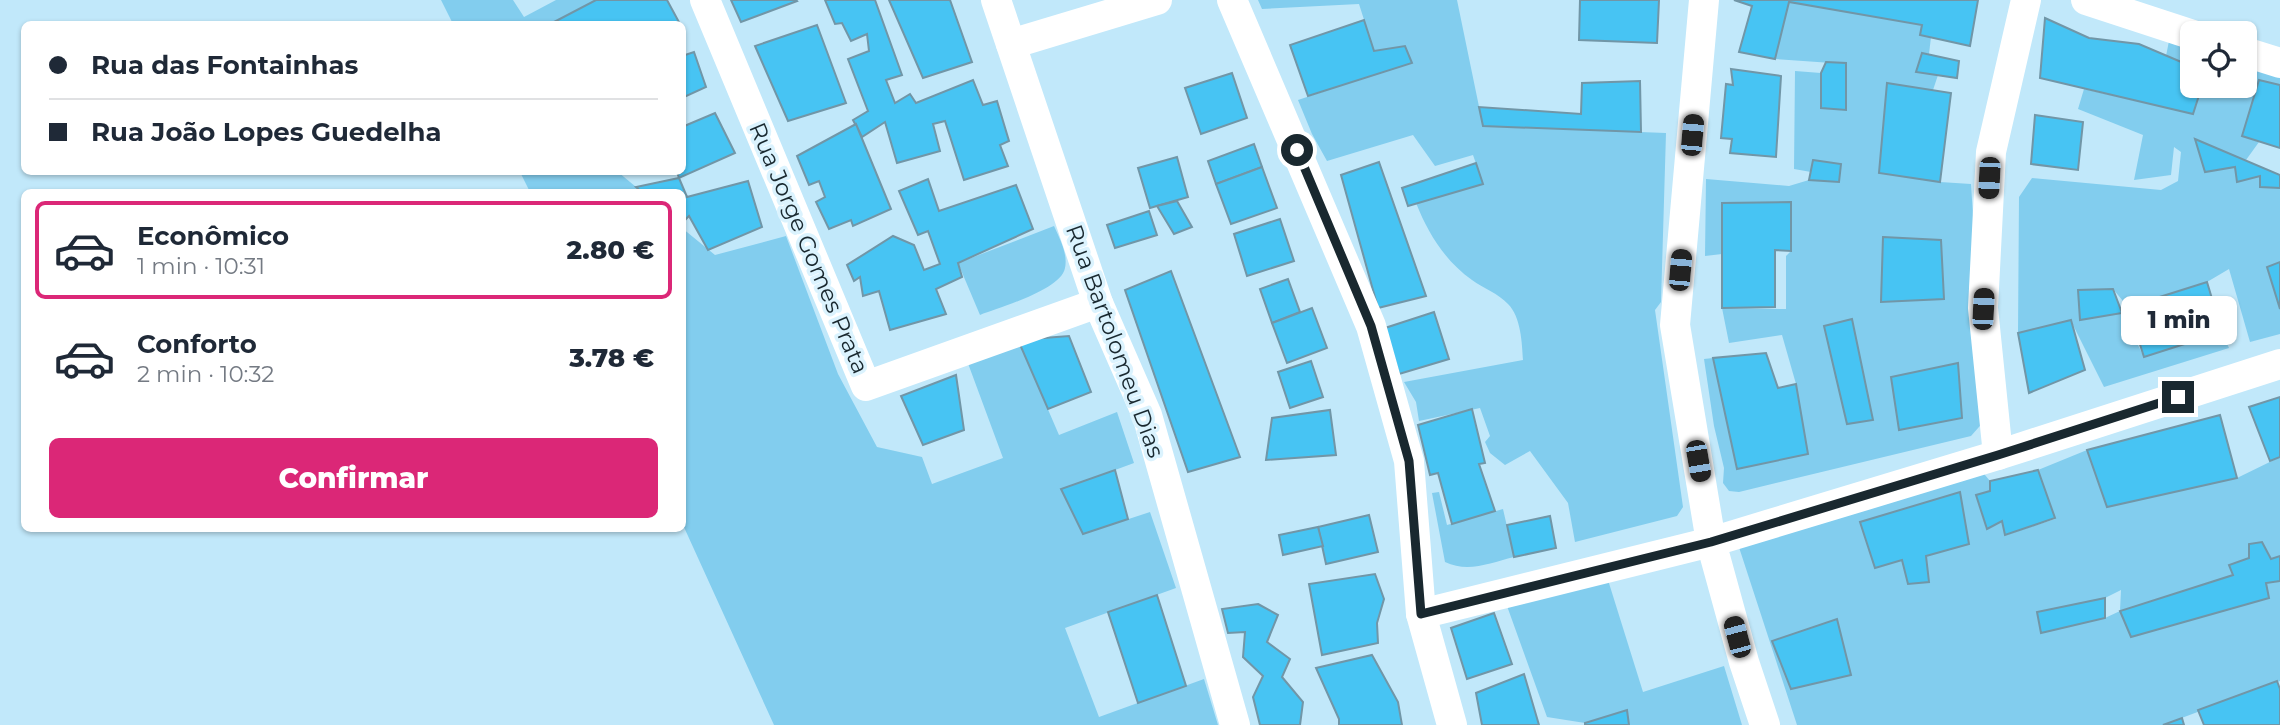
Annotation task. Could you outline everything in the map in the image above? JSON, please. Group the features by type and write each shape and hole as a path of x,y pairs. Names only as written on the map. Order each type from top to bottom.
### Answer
{"street":[{"name":"Rua Jorge Gomes Prata","path":"705,0 866,386 1098,303"},
{"name":"Rua Bartolomeu Dias","path":"996,0 1098,303 1147,415 1235,725"},
{"path":"1011,44 1157,0"},
{"path":"1232,0 1371,326 1409,461 1421,614 1452,725"},
{"path":"1704,0 1675,325 1711,542 1744,662 1765,725"},
{"path":"1998,455 1983,309 1991,152 2026,0"},
{"path":"2086,0 2180,31"},
{"path":"2257,56 2280,63"},
{"path":"1421,614 1711,542 1998,455 2280,364"}],"shaded area":[{"path":"441,0 513,0 524,17 556,0 596,0 556,21 452,21"},
{"path":"1258,0 1457,0 1483,126 1666,133 1661,302 1655,310 1683,507 1677,516 1575,542 1568,503 1530,451 1505,465 1490,453 1485,442 1490,436 1480,408 1419,421 1416,402 1404,382 1523,360 1520,331 1512,309 1500,297 1472,280 1454,264 1432,236 1416,203 1483,184 1473,155 1435,166 1413,135 1327,161 1298,100 1412,62 1404,46 1374,51 1359,4 1262,9"},
{"path":"1789,2 1922,25 1920,35 1931,37 1929,54 1922,53 1917,71 1938,75 1933,90 1879,173 1971,184 1986,419 1971,436 1739,492 1729,491 1723,483 1724,468 1714,426 1704,359 1713,358 1737,468 1808,454 1796,384 1782,335 1729,343 1722,308 1786,309 1786,256 1791,251 1791,202 1722,254 1705,256 1706,179 1789,186 1809,180 1839,182 1841,164 1814,160 1811,172 1794,169 1795,71 1821,73 1821,108 1846,109 1846,64 1775,59"},
{"path":"2170,36 2180,39 2180,62 2166,56"},
{"path":"2257,63 2280,70 2280,85 2259,80 2257,87"},
{"path":"2084,89 2193,114 2198,98 2254,98 2242,136 2259,142 2246,160 2195,140 2205,172 2235,167 2237,182 2260,176 2260,187 2280,188 2280,262 2267,268 2280,309 2280,334 2250,342 2229,269 2207,282 2128,307 2113,289 2079,290 2080,319 2122,313 2144,357 2222,332 2229,348 2104,387 2071,321 2018,333 2019,197 2032,178 2161,190 2178,181 2181,152 2174,147 2171,175 2134,180 2143,135 2078,109"},
{"path":"522,175 622,175 638,189 528,189"},
{"path":"1054,226 1065,257 1065,268 1061,276 1053,284 1028,297 980,315 958,263"},
{"path":"686,231 715,255 786,236 838,374 877,447 922,457 932,484 1003,458 966,358 1018,340 1059,435 1117,412 1134,463 1061,490 1083,534 1150,512 1176,588 1065,628 1099,717 1204,679 1218,725 774,725 686,532"},
{"path":"2087,450 2108,507 2237,478 2280,457 2280,556 2271,559 2262,542 2249,544 2249,558 2229,565 2233,575 2120,611 2131,637 2269,598 2266,583 2280,581 2280,681 2163,725 1797,725 1735,535 1980,469 1990,481 1990,491 1976,495 1986,528 2002,521 2006,535 2055,519 2038,470","holes":["1960,493 1969,544 1926,556 1928,582 1908,584 1902,560 1875,568 1860,522","2121,590 2120,611 2105,618 2041,632 2038,612 2105,598"]},
{"path":"1439,492 1447,525 1503,509 1514,557 1471,567 1445,562 1432,493"},
{"path":"1608,580 1643,692 1724,666 1742,725 1629,725 1626,710 1585,723 1547,717 1507,606"}],"building":[{"path":"596,0 667,0 678,21 556,21"},
{"path":"731,0 796,0 797,1 741,22"},
{"path":"825,0 875,0 902,75 886,80 895,103 910,94 916,103 973,80 983,105 997,101 1009,141 1000,145 1008,166 964,180 945,121 933,124 940,151 897,163 885,122 862,137 853,120 868,111 848,59 869,51 867,34 851,41 842,23 835,24"},
{"path":"889,0 950,0 972,62 923,78"},
{"path":"1580,0 1659,0 1657,43 1579,40"},
{"path":"1734,0 1978,0 1970,46 1920,35 1922,25 1789,2 1775,59 1739,52 1752,6"},
{"path":"2045,18 2089,38 2139,44 2180,61 2180,98 2198,98 2193,114 2040,78"},
{"path":"1364,20 1374,51 1405,46 1412,63 1308,96 1290,45"},
{"path":"817,25 846,103 788,121 755,46"},
{"path":"694,52 706,87 686,96 686,55"},
{"path":"1922,53 1959,61 1957,78 1916,72"},
{"path":"1826,62 1846,63 1846,110 1821,108 1821,73"},
{"path":"1731,69 1781,76 1776,157 1730,153 1732,139 1721,138 1726,84 1733,85"},
{"path":"1232,73 1247,118 1201,134 1185,88"},
{"path":"2259,80 2280,85 2280,148 2242,136 2254,98 2257,98"},
{"path":"1640,81 1641,132 1483,126 1479,107 1581,114 1582,83"},
{"path":"1887,83 1951,93 1940,182 1879,173"},
{"path":"715,113 735,153 686,175 686,125"},
{"path":"2035,115 2083,122 2078,170 2031,164"},
{"path":"856,124 891,209 853,226 851,220 829,229 816,202 825,197 819,181 809,185 797,156"},
{"path":"2195,139 2280,175 2280,188 2260,187 2260,176 2237,182 2235,167 2205,172"},
{"path":"1254,144 1262,167 1216,184 1208,161"},
{"path":"1177,157 1188,197 1150,208 1138,168"},
{"path":"1813,160 1841,164 1839,182 1809,180"},
{"path":"1379,162 1426,296 1378,308 1341,175"},
{"path":"1476,163 1483,184 1408,206 1402,188"},
{"path":"1262,167 1277,208 1231,224 1216,184"},
{"path":"679,178 684,189 638,189 636,187"},
{"path":"928,179 939,211 1016,185 1033,229 958,263 962,277 936,289 946,314 890,330 879,291 863,296 860,277 854,281 847,265 893,236 914,245 924,270 940,264 928,231 918,235 899,191"},
{"path":"748,181 762,227 708,250 689,216 686,219 686,195 687,197"},
{"path":"1177,201 1192,227 1174,234 1157,206"},
{"path":"1791,202 1791,251 1775,250 1775,307 1722,308 1722,203"},
{"path":"1149,211 1157,235 1115,248 1107,225"},
{"path":"1280,219 1294,261 1247,276 1234,234"},
{"path":"1883,237 1941,240 1944,299 1881,302"},
{"path":"2280,262 2280,309 2267,267"},
{"path":"1171,271 1240,457 1188,472 1125,290"},
{"path":"1288,279 1300,312 1272,323 1260,289"},
{"path":"2207,282 2222,332 2144,357 2128,307"},
{"path":"2113,289 2122,313 2080,320 2078,290"},
{"path":"1312,308 1327,348 1287,363 1272,323"},
{"path":"1434,312 1449,359 1399,374 1385,328"},
{"path":"1852,319 1873,420 1847,424 1824,326"},
{"path":"2071,320 2085,370 2029,393 2018,333"},
{"path":"1069,336 1091,392 1048,409 1018,340"},
{"path":"1766,353 1778,388 1796,384 1808,454 1737,469 1713,358"},
{"path":"1311,361 1323,397 1290,408 1278,372"},
{"path":"1958,363 1962,418 1899,430 1891,377"},
{"path":"956,375 964,430 923,445 901,396"},
{"path":"2280,397 2280,457 2270,461 2249,407"},
{"path":"1472,409 1485,463 1479,464 1495,511 1452,524 1438,473 1430,475 1418,425"},
{"path":"1330,410 1336,455 1266,460 1272,418"},
{"path":"2220,415 2237,478 2107,507 2087,450"},
{"path":"1115,470 1128,519 1083,534 1061,489"},
{"path":"2038,470 2055,518 2005,535 2002,521 1987,529 1976,495 1990,491 1990,481"},
{"path":"1960,492 1969,544 1926,556 1929,582 1908,584 1902,560 1875,568 1860,522"},
{"path":"1369,515 1378,552 1326,564 1318,527"},
{"path":"1550,516 1556,548 1514,557 1507,525"},
{"path":"1318,527 1323,546 1283,555 1279,535"},
{"path":"2262,542 2271,559 2280,556 2280,581 2266,583 2269,598 2131,637 2120,611 2233,575 2229,565 2249,558 2249,544"},
{"path":"1375,574 1384,599 1377,623 1378,643 1322,655 1309,584"},
{"path":"1157,595 1186,686 1138,703 1108,612"},
{"path":"2105,598 2105,618 2041,633 2037,612"},
{"path":"1258,604 1278,615 1267,642 1290,659 1282,677 1303,702 1300,725 1260,725 1253,697 1263,676 1243,657 1245,632 1228,633 1222,609"},
{"path":"1494,613 1512,664 1467,679 1451,628"},
{"path":"1837,619 1851,675 1791,689 1772,641"},
{"path":"1372,655 1398,702 1402,725 1339,725 1339,719 1316,668"},
{"path":"1524,674 1539,725 1482,725 1476,693"},
{"path":"2277,681 2280,689 2280,725 2204,725 2198,710"},
{"path":"1627,710 1629,725 1585,725 1585,723"},
{"path":"2182,718 2184,725 2163,725"}],"route":[{"path":"1297,150 1371,326 1409,461 1421,614 1711,542 2178,397"}]}
